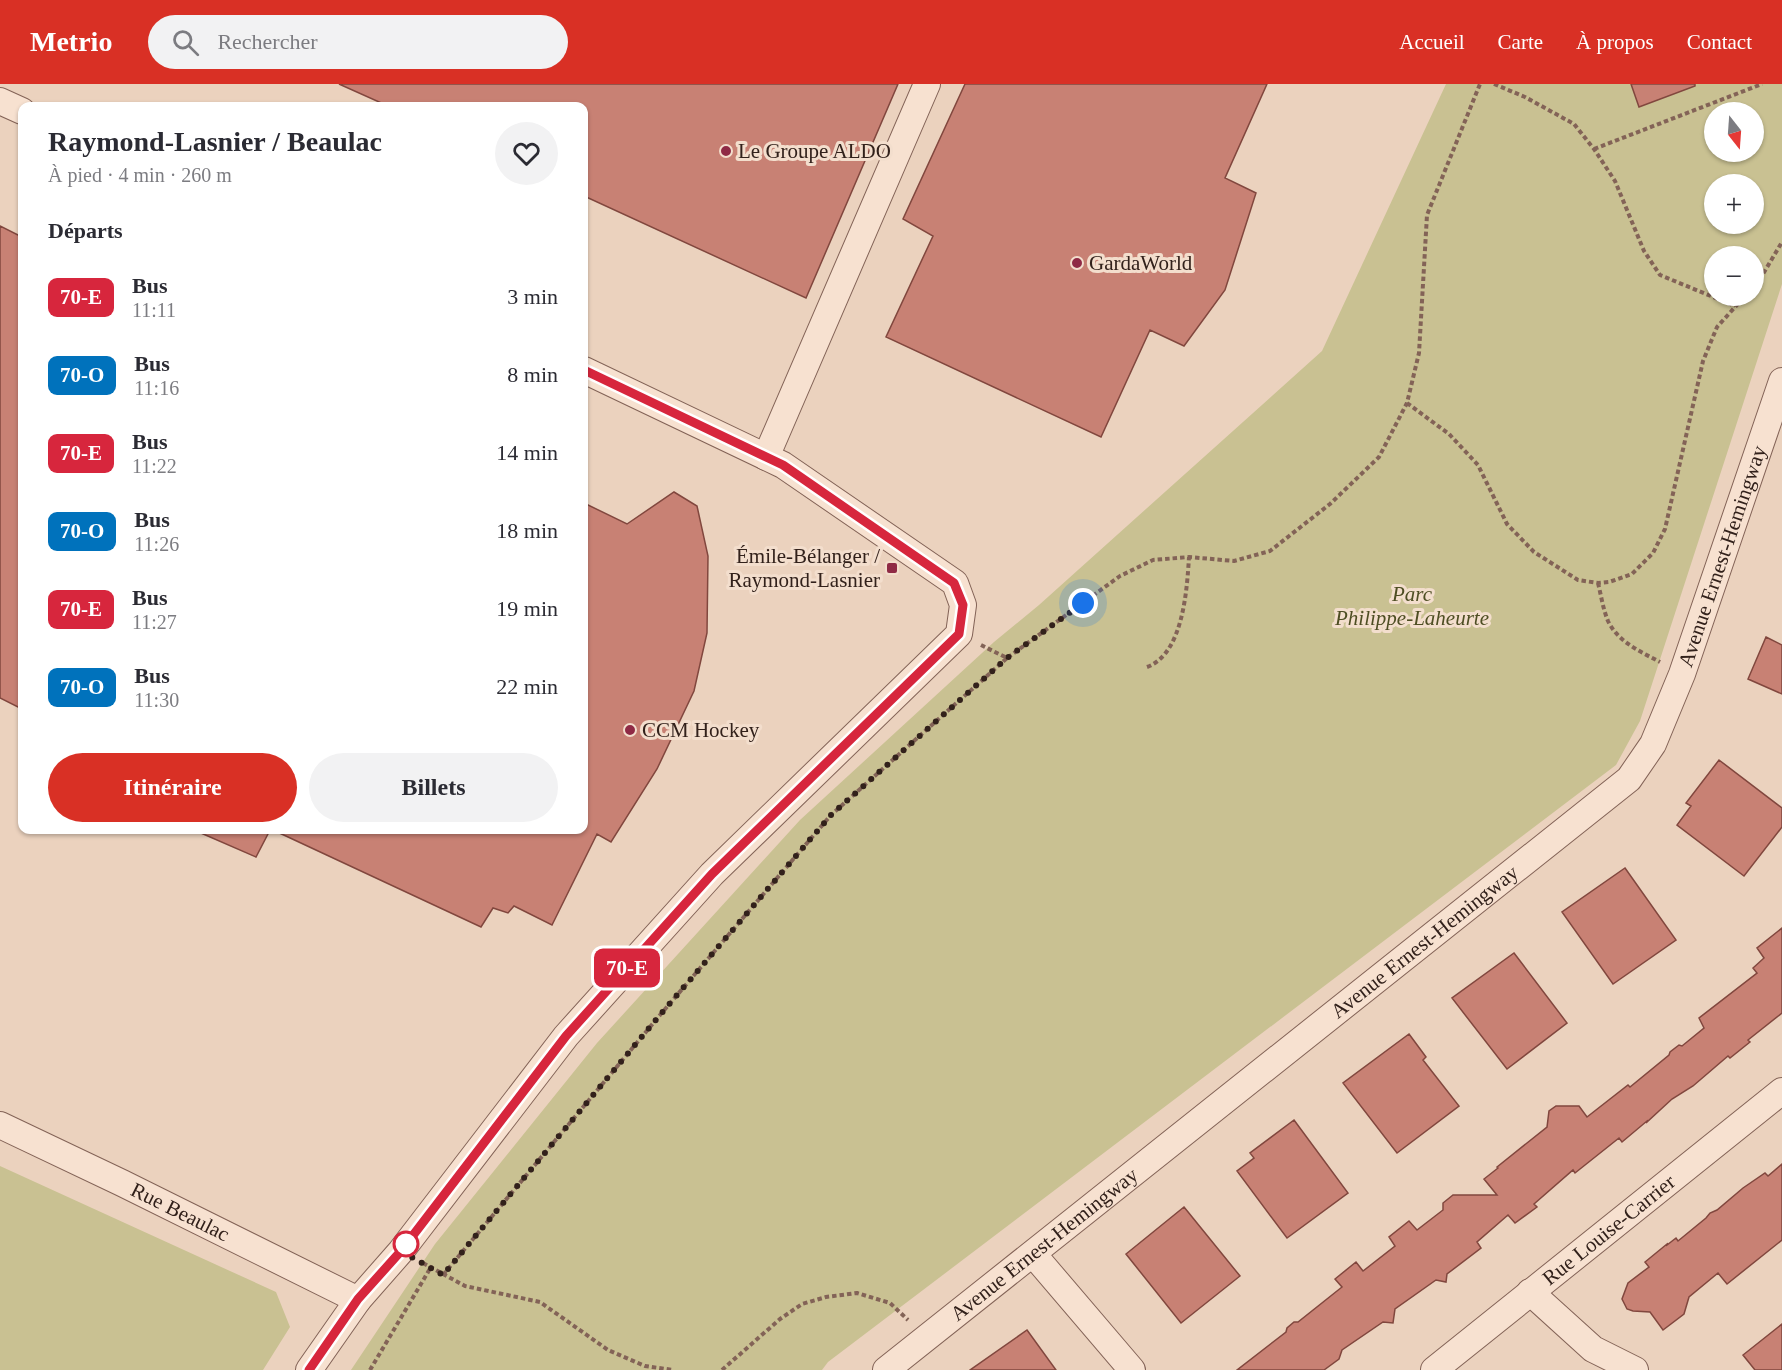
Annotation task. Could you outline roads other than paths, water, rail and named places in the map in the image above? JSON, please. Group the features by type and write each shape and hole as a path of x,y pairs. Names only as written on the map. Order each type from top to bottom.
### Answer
{"street":[{"path":"766,457 927,84"},
{"path":"0,100 18,109"},
{"path":"309,1370 358,1299 401,1251 566,1036 712,874 959,634 963,605 954,583 783,465 588,372"},
{"name":"Avenue Ernest-Hemingway","path":"886,1370 1629,779 1653,744 1682,674 1782,381"},
{"name":"Rue Louise-Carrier","path":"1434,1370 1782,1092"},
{"name":"Rue Beaulac","path":"0,1125 358,1299"},
{"path":"1033,1254 1132,1370"},
{"path":"1530,1292 1593,1349 1635,1370"}],"place":[{"name":"Le Groupe ALDO","path":"726,151"},
{"name":"GardaWorld","path":"1077,263"},
{"name":"Émile-Bélanger / Raymond-Lasnier","path":"892,568"},
{"name":"CCM Hockey","path":"630,730"}],"park label":[{"name":"Parc Philippe-Laheurte","path":"1412,606"}]}
